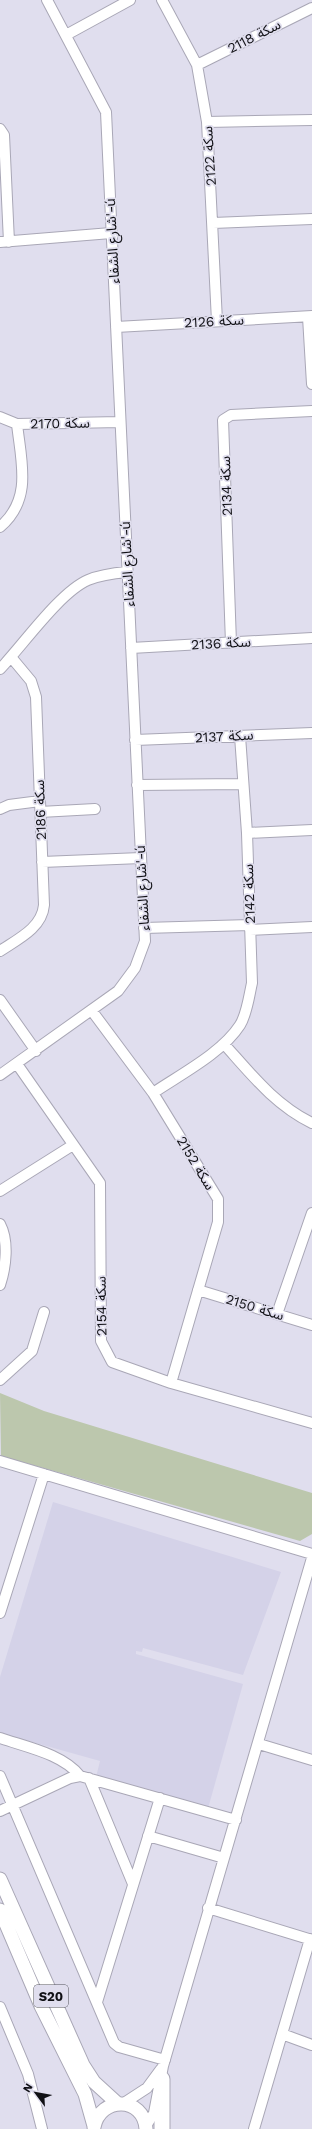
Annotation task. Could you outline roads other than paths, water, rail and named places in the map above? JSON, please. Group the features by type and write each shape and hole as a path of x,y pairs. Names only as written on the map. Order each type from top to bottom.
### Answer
{"highway":[{"path":"162,2129 163,2068"}],"main road":[{"name":"S20","path":"0,1879 83,2065 94,2082 121,2103 131,2105 141,2114 146,2128"},
{"name":"S20","path":"0,1910 47,2019 85,2094 94,2128"},
{"name":"S20","path":"94,2128 96,2119 104,2108 121,2103"}],"street":[{"name":"شارع الشفاء'-ú","path":"0,1075 36,1051 118,991 135,968 145,941 106,112 47,0"},
{"path":"66,35 130,0"},
{"name":"سكة 2122","path":"162,0 197,65 207,122 217,321"},
{"name":"سكة 2118","path":"197,65 312,8"},
{"path":"207,122 312,120"},
{"path":"0,129 4,135 4,242 112,232"},
{"path":"213,223 312,219"},
{"path":"310,316 312,384"},
{"name":"سكة 2126","path":"116,326 310,316"},
{"name":"سكة 2134","path":"231,643 223,420 231,415 312,411"},
{"name":"سكة 2170","path":"0,417 17,424 120,422"},
{"path":"0,527 9,520 20,499 23,482 17,424"},
{"path":"0,669 62,599 88,580 128,572"},
{"name":"سكة 2136","path":"131,648 312,638"},
{"name":"سكة 2186","path":"0,951 33,928 42,915 44,905 36,697 31,681 11,657"},
{"name":"سكة 2137","path":"135,740 312,733"},
{"name":"سكة 2142","path":"153,1093 224,1044 241,1024 252,983 247,833 240,736"},
{"path":"137,785 243,784"},
{"path":"0,809 9,805 40,801"},
{"path":"40,812 95,809"},
{"path":"247,833 312,830"},
{"path":"42,862 141,858"},
{"path":"144,928 312,927"},
{"path":"0,1000 36,1051"},
{"name":"سكة 2152","path":"92,1011 153,1093 218,1199 218,1222 171,1383"},
{"path":"224,1044 276,1100 296,1115 312,1123"},
{"name":"سكة 2154","path":"17,1064 100,1183 101,1340 112,1362 171,1383 312,1422"},
{"path":"0,1191 73,1145"},
{"path":"277,1314 311,1216"},
{"path":"0,1224 5,1234 4,1271 0,1285"},
{"name":"سكة 2150","path":"198,1290 312,1325"},
{"path":"0,1380 32,1351 44,1312"},
{"path":"0,1461 312,1554"},
{"path":"0,1613 44,1474"},
{"path":"146,2128 154,2112 163,2068 208,1908 259,1744 312,1558"},
{"path":"0,1738 47,1754 73,1767 84,1777 133,1884"},
{"path":"259,1744 312,1760"},
{"path":"0,1776 117,2046 163,2068"},
{"path":"0,1811 70,1778 84,1777 236,1820"},
{"path":"97,2002 160,1798"},
{"path":"148,1836 224,1858"},
{"path":"208,1908 311,1940 254,2129"},
{"path":"0,2006 28,2074 42,2129"},
{"path":"282,2034 312,2045"},
{"path":"121,2103 147,2088 163,2068"}]}
